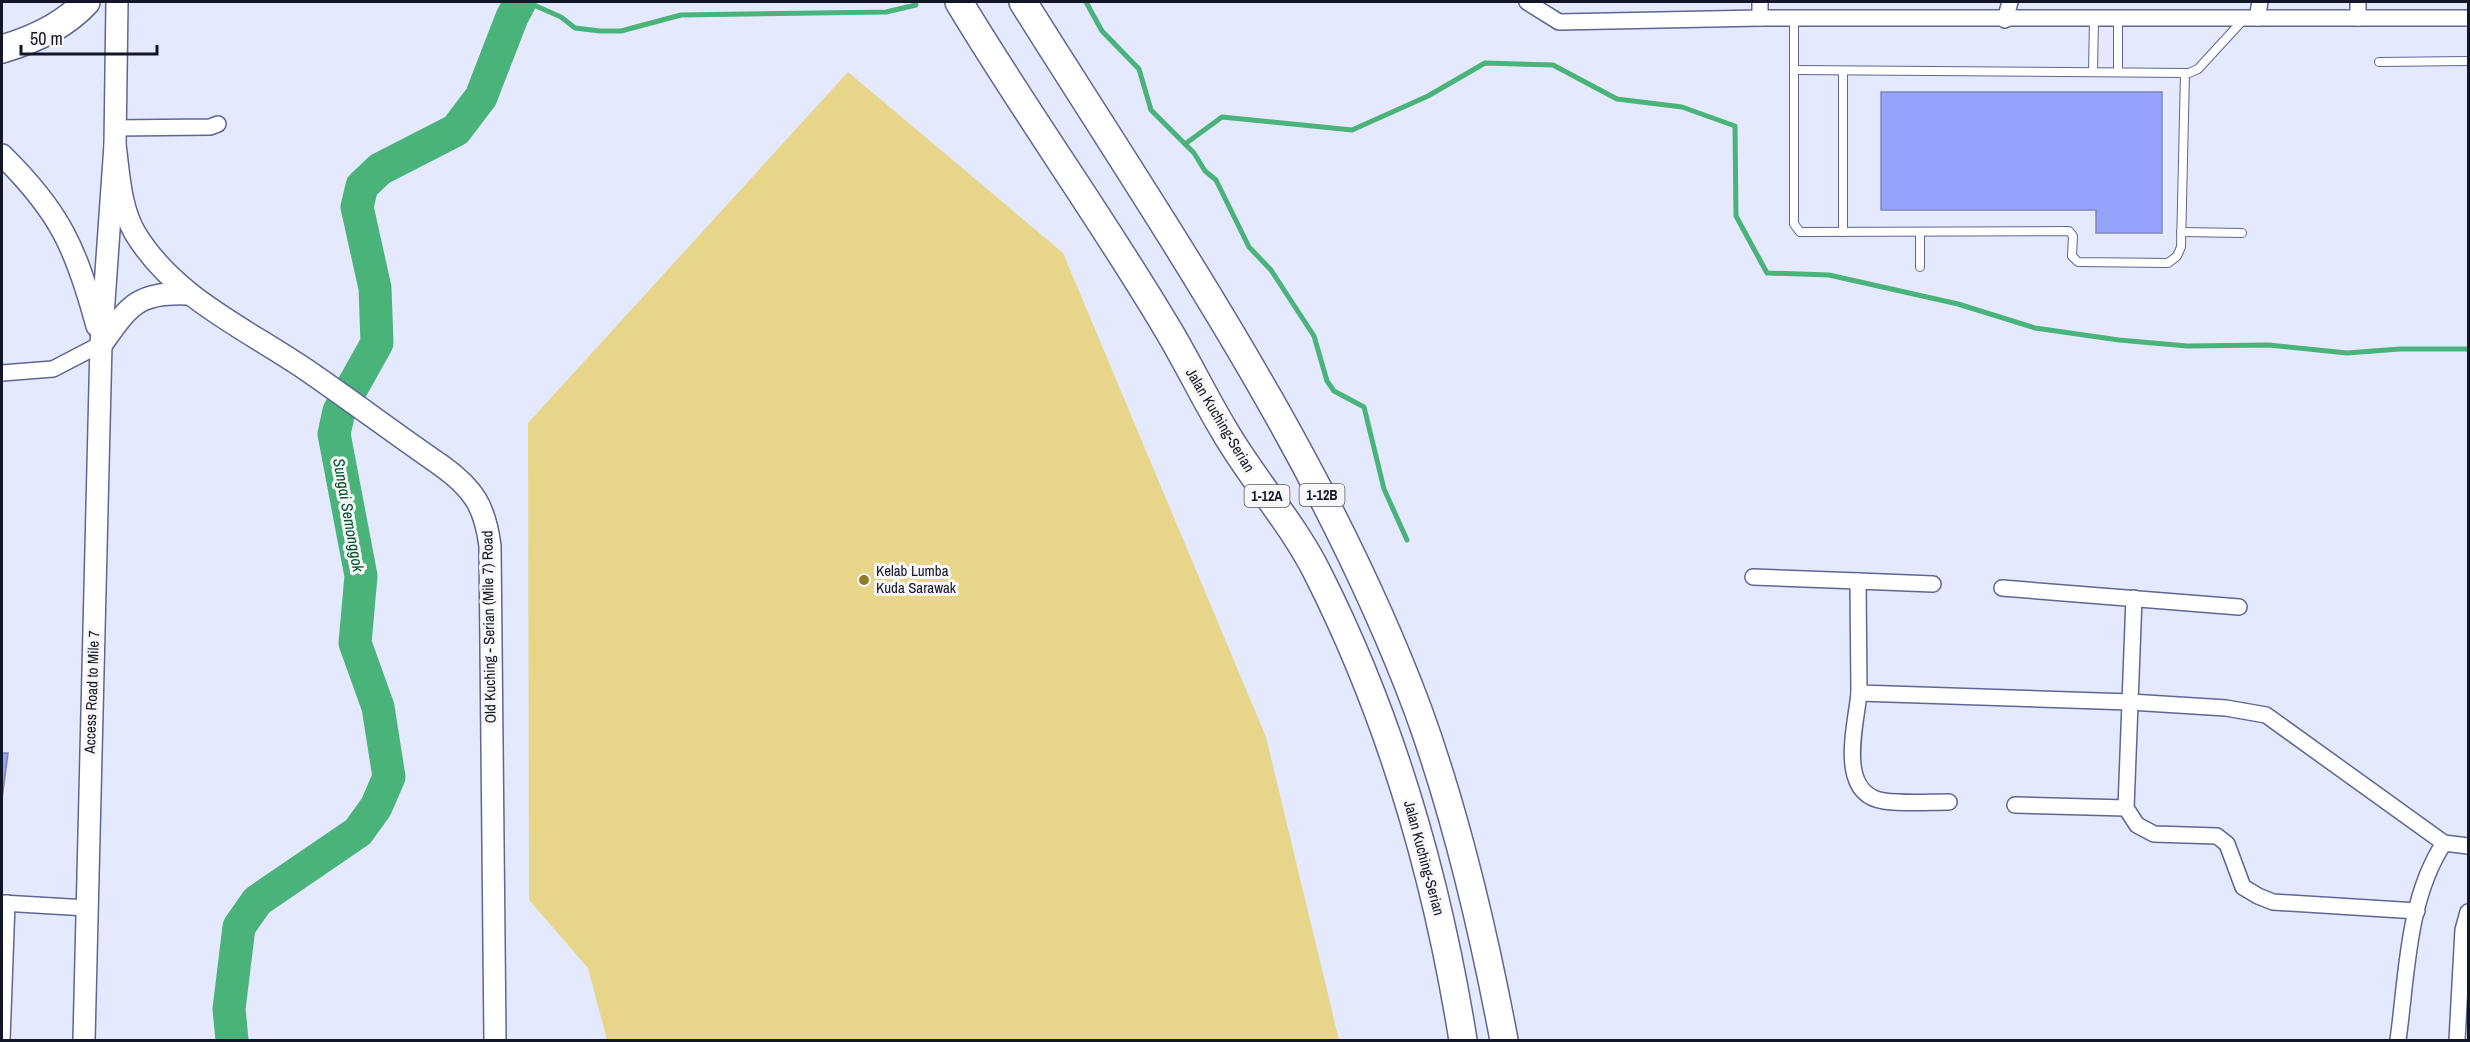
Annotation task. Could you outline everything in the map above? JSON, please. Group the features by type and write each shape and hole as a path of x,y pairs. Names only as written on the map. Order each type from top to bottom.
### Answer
{"highway":[{"path":"2,49 23,43 53,28 86,2"},
{"name":"Jalan Kuching-Serian","path":"959,2 1167,327 1225,432 1316,570 1359,664 1410,804 1431,876 1452,969 1464,1041"},
{"name":"1-12B","path":"1023,2 1240,352 1288,432 1336,523 1396,655 1446,794 1470,884 1504,1041"}],"street":[{"path":"101,345 115,136 117,2"},
{"path":"1527,2 1559,22 1760,18 2005,20 2469,18"},
{"path":"1760,2 1760,18"},
{"path":"2005,20 2010,2"},
{"path":"2251,18 2260,2"},
{"path":"2358,2 2358,18"},
{"path":"115,136 210,127 218,124"},
{"name":"Old Kuching - Serian (Mile 7) Road","path":"115,136 122,200 134,232 158,264 187,294 307,370 463,481 479,503 487,521 490,546 495,1041"},
{"path":"2,154 56,217 71,244 83,274 101,345"},
{"path":"2,373 53,369 101,345 122,316 141,299 162,293 187,294"},
{"name":"Access Road to Mile 7","path":"84,1041 101,345"},
{"path":"1753,577 1933,584"},
{"path":"1858,581 1859,693 1853,766 1856,782 1863,792 1883,801 1949,802"},
{"path":"2002,588 2239,607"},
{"path":"2134,598 2126,808 2136,825 2154,834 2217,836 2227,844 2243,887 2274,902 2416,911"},
{"path":"1859,693 2130,702 2226,708 2266,715 2444,843 2469,846"},
{"path":"2015,805 2126,808"},
{"path":"2398,1041 2416,911 2431,863 2444,843"},
{"path":"2,1041 4,903 87,908"},
{"path":"2457,1041 2463,930 2469,912"}],"lane":[{"path":"1794,70 2185,73 2198,69 2251,18"},
{"path":"1794,19 1794,224 1800,232 2069,231 2073,236 2072,256 2078,262 2168,262 2177,256 2181,247 2185,73"},
{"path":"2093,72 2094,19"},
{"path":"2118,19 2118,72"},
{"path":"2379,62 2469,61"},
{"path":"1843,71 1843,232"},
{"path":"1920,232 1920,267"},
{"path":"2181,232 2242,233"}],"shaded area":[{"name":"Kelab Lumba Kuda Sarawak","path":"848,72 1063,253 1266,737 1339,1040 607,1040 588,968 529,900 528,423"}],"building":[{"path":"1881,92 2162,92 2162,233 2096,233 2096,210 1881,210"},
{"path":"2,753 8,753 2,799"}],"waterway":[{"name":"Sungai Semonggok","path":"232,1040 229,1009 239,927 257,901 358,832 376,807 389,777 378,707 355,643 361,576 334,434 339,411 377,343 375,288 357,207 362,186 380,169 456,130 481,97 520,2"},
{"path":"527,2 561,17 575,28 600,31 621,31 681,15 886,12 916,5"},
{"path":"1086,2 1102,31 1139,69 1151,110 1194,153 1205,171 1216,180 1249,247 1271,270 1314,336 1327,381 1334,391 1364,407 1384,489 1407,540"},
{"path":"1185,144 1222,117 1352,130 1428,96 1485,63 1553,65 1617,99 1682,107 1735,126 1736,216 1767,273 1829,275 1958,304 2035,328 2119,340 2187,346 2269,345 2347,353 2400,349 2468,349"}],"place":[{"name":"Kelab Lumba Kuda Sarawak","path":"864,580"}]}
